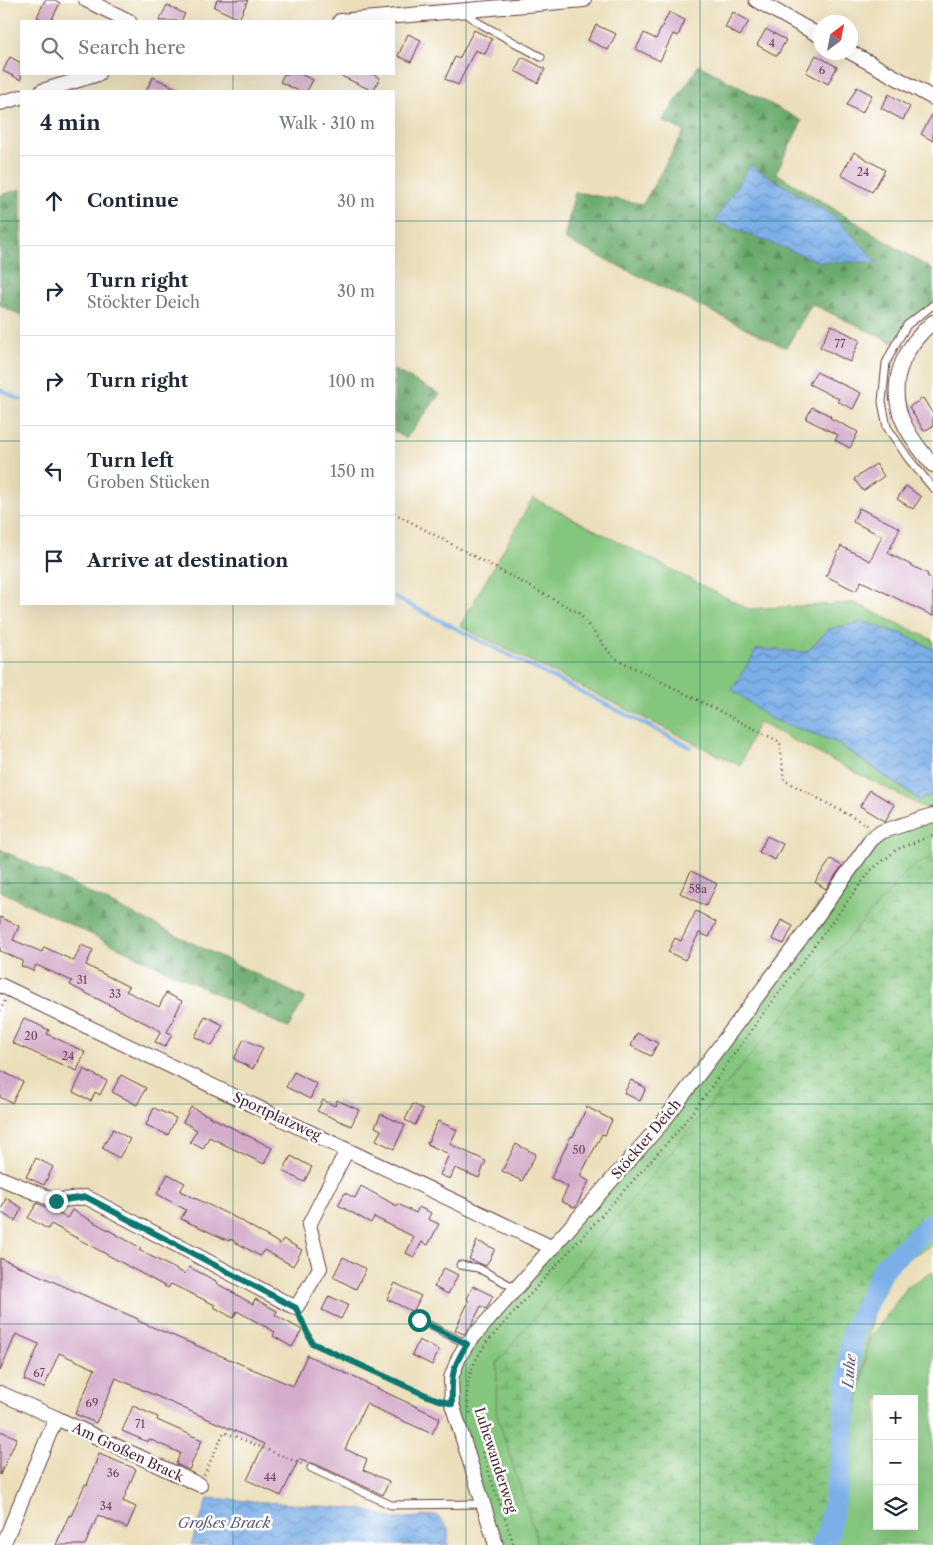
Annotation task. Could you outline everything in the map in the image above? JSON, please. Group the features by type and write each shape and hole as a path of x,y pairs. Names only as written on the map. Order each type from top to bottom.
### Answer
{"street":[{"path":"86,0 127,20"},
{"path":"352,20 584,0"},
{"path":"756,0 813,32"},
{"path":"858,56 933,98"},
{"path":"45,90 95,75"},
{"path":"0,103 20,97"},
{"path":"933,322 921,332 908,349 899,368 897,395 903,422 933,465"},
{"name":"Stöckter Deich","path":"496,1545 452,1404 451,1378 458,1357 467,1344 662,1123 815,919 871,840 881,832 933,815"},
{"name":"Sportplatzweg","path":"0,985 553,1248"},
{"path":"0,1178 56,1201 86,1197 296,1308 320,1268 309,1225 347,1150"},
{"name":"Am Großen Brack","path":"0,1393 200,1485"},
{"name":"Am Großen Brack","path":"3,1545 56,1418"}],"lane":[{"path":"462,11 478,23 541,57"},
{"path":"933,305 907,324 895,345 886,363 882,402 887,426 908,458 933,488"},
{"path":"460,1265 478,1268 517,1288"},
{"path":"419,1320 467,1344"},
{"path":"311,1468 391,1506 483,1504"}],"path":[{"path":"395,514 579,613 612,656 780,742 784,780 881,832"},
{"name":"Luhewanderweg","path":"471,1418 467,1404 470,1370 488,1342 676,1133 872,870 898,849 933,835"},
{"path":"296,1308 312,1343 430,1397 452,1404"},
{"path":"200,1485 224,1432 311,1468"},
{"name":"Luhewanderweg","path":"479,1443 514,1545"}],"green space":[{"path":"699,65 802,121 776,173 933,270 933,303 893,343 812,304 786,348 564,239 575,192 643,204 684,131 663,121"},
{"path":"20,189 20,315 0,305 0,195"},
{"path":"395,371 440,394 406,439 395,432"},
{"path":"533,498 748,609 855,603 933,640 933,649 902,634 863,622 829,629 807,652 757,649 769,718 836,742 919,800 933,795 933,857 912,866 535,1534 537,1545 494,1545 445,1401 445,1371 458,1349 651,1130 871,834 929,810 758,722 740,766 460,626"},
{"path":"0,849 305,998 288,1028 0,891"},
{"path":"933,857 933,1244 880,1274 833,1535 828,1545 537,1545 496,1412 497,1363 840,947 912,866"},
{"path":"933,1272 933,1545 828,1545 833,1535 870,1338 909,1285"}],"water":[{"path":"750,165 836,218 878,262 820,262 715,221"},
{"path":"863,622 902,634 933,649 933,795 920,800 836,742 769,718 732,689 757,649 807,652 829,629"},
{"name":"Großes Brack","path":"208,1498 361,1509 395,1519 436,1515 448,1528 448,1545 191,1545"}],"building":[{"path":"45,0 55,0 60,3 52,20 43,20 37,17"},
{"path":"217,0 248,0 239,19 214,7"},
{"path":"167,5 185,14 182,20 160,20"},
{"path":"669,12 685,20 678,36 673,34 660,61 636,49 644,33 656,39"},
{"path":"733,12 749,21 740,36 725,27"},
{"path":"596,25 616,34 608,50 588,40"},
{"path":"766,29 786,40 777,56 757,45"},
{"path":"474,30 492,39 485,54 475,50 458,85 445,79 455,57 459,59"},
{"path":"408,34 421,40 411,62 398,56"},
{"path":"10,57 20,62 21,80 3,71"},
{"path":"522,57 545,69 538,83 515,71"},
{"path":"813,60 825,60 837,67 828,84 806,72"},
{"path":"284,75 302,75 313,80 308,90 297,90 280,82"},
{"path":"339,75 374,75 380,78 374,90"},
{"path":"153,77 180,90 146,90"},
{"path":"857,87 872,95 862,113 847,105"},
{"path":"889,94 910,107 903,120 881,108"},
{"path":"933,113 933,141 921,134"},
{"path":"854,152 885,170 872,192 841,175"},
{"path":"831,325 860,340 850,362 820,347"},
{"path":"816,372 861,393 853,409 837,401 839,399 809,384"},
{"path":"923,398 933,414 933,426 924,431 909,407"},
{"path":"812,407 858,432 850,448 835,440 838,435 806,419"},
{"path":"876,464 884,476 863,491 854,479"},
{"path":"906,486 921,497 913,509 897,499"},
{"path":"859,508 900,528 888,553 928,574 927,576 933,579 933,616 861,581 856,591 826,576 841,546 870,561 882,536 853,522"},
{"path":"870,790 895,805 885,821 860,806"},
{"path":"767,836 783,844 775,860 759,852"},
{"path":"831,859 842,866 826,889 815,882"},
{"path":"691,871 717,884 706,906 680,893"},
{"path":"696,911 716,922 709,937 699,933 685,960 668,952 675,938 681,941"},
{"path":"0,917 19,926 13,940 42,952 44,947 74,961 81,945 93,950 86,965 129,987 126,991 159,1007 166,993 182,1001 167,1032 172,1034 165,1047 155,1042 161,1031 70,985 72,981 36,965 33,971 21,966 23,961 0,951"},
{"path":"781,920 793,926 784,944 772,939"},
{"path":"205,1016 223,1025 212,1046 195,1037"},
{"path":"24,1018 49,1030 47,1034 85,1052 77,1071 12,1043"},
{"path":"637,1033 658,1043 651,1056 631,1046"},
{"path":"244,1039 263,1048 253,1069 234,1059"},
{"path":"84,1069 107,1081 100,1095 95,1092 91,1101 73,1092"},
{"path":"0,1070 23,1082 12,1103 0,1097"},
{"path":"294,1072 317,1084 310,1099 286,1087"},
{"path":"121,1075 146,1088 137,1105 112,1092"},
{"path":"631,1080 646,1088 640,1101 624,1093"},
{"path":"323,1100 335,1106 337,1100 359,1110 351,1126 317,1111"},
{"path":"413,1104 423,1109 415,1125 405,1120"},
{"path":"191,1107 272,1148 264,1164 209,1137 203,1149 190,1142 197,1130 183,1122"},
{"path":"587,1107 612,1120 605,1135 602,1134 580,1176 589,1181 575,1208 561,1201 568,1187 551,1178"},
{"path":"154,1108 176,1118 168,1135 146,1125"},
{"path":"381,1114 405,1125 394,1149 376,1140 381,1130 375,1127"},
{"path":"438,1121 457,1130 450,1144 486,1161 479,1178 455,1168 450,1179 440,1175 449,1154 427,1144"},
{"path":"113,1129 130,1139 119,1158 102,1148"},
{"path":"516,1144 536,1154 522,1181 502,1171"},
{"path":"291,1156 312,1167 304,1182 283,1171"},
{"path":"36,1158 53,1167 44,1185 26,1177"},
{"path":"168,1174 185,1183 180,1191 240,1220 280,1244 283,1239 302,1250 293,1266 264,1250 260,1256 230,1239 229,1241 181,1219 186,1210 157,1194"},
{"path":"361,1186 397,1206 398,1204 416,1213 419,1207 431,1213 428,1219 439,1224 428,1245 422,1242 414,1257 406,1253 414,1237 374,1217 371,1223 338,1205 345,1193 355,1198"},
{"path":"6,1198 22,1208 15,1221 0,1212"},
{"path":"37,1203 67,1218 72,1210 141,1248 139,1250 185,1274 189,1267 253,1304 255,1299 277,1311 275,1315 302,1330 292,1347 273,1336 275,1332 237,1311 233,1318 214,1307 215,1305 171,1284 168,1288 51,1224 48,1229 28,1218"},
{"path":"477,1241 495,1249 486,1266 469,1259"},
{"path":"343,1257 366,1269 356,1289 333,1277"},
{"path":"0,1258 138,1319 138,1321 293,1386 307,1355 440,1418 432,1434 366,1404 345,1449 367,1459 363,1470 389,1481 383,1495 313,1463 299,1459 281,1496 247,1480 264,1444 116,1378 96,1423 75,1414 95,1369 59,1353 44,1388 24,1380 39,1344 16,1334 0,1371"},
{"path":"444,1268 458,1275 448,1294 434,1287"},
{"path":"395,1283 421,1296 413,1312 387,1299"},
{"path":"473,1286 493,1296 486,1309 481,1306 471,1326 464,1334 455,1330 469,1301 467,1299"},
{"path":"329,1296 348,1305 341,1319 322,1310"},
{"path":"419,1340 439,1350 432,1365 412,1355"},
{"path":"133,1406 158,1417 157,1420 202,1440 189,1470 176,1464 180,1453 149,1439 148,1442 122,1431"},
{"path":"0,1431 17,1438 0,1475"},
{"path":"99,1454 136,1469 123,1501 136,1507 127,1528 98,1515 85,1545 56,1545 85,1484 87,1485"}],"waterway":[{"path":"0,390 20,400"},
{"path":"395,598 690,747"},
{"name":"Luhe","path":"821,1545 828,1534 841,1464 852,1335 883,1268 933,1222"}],"route":[{"path":"56,1201 86,1197 296,1308 312,1343 430,1397 452,1404 451,1378 458,1357 467,1344 419,1320"}]}
